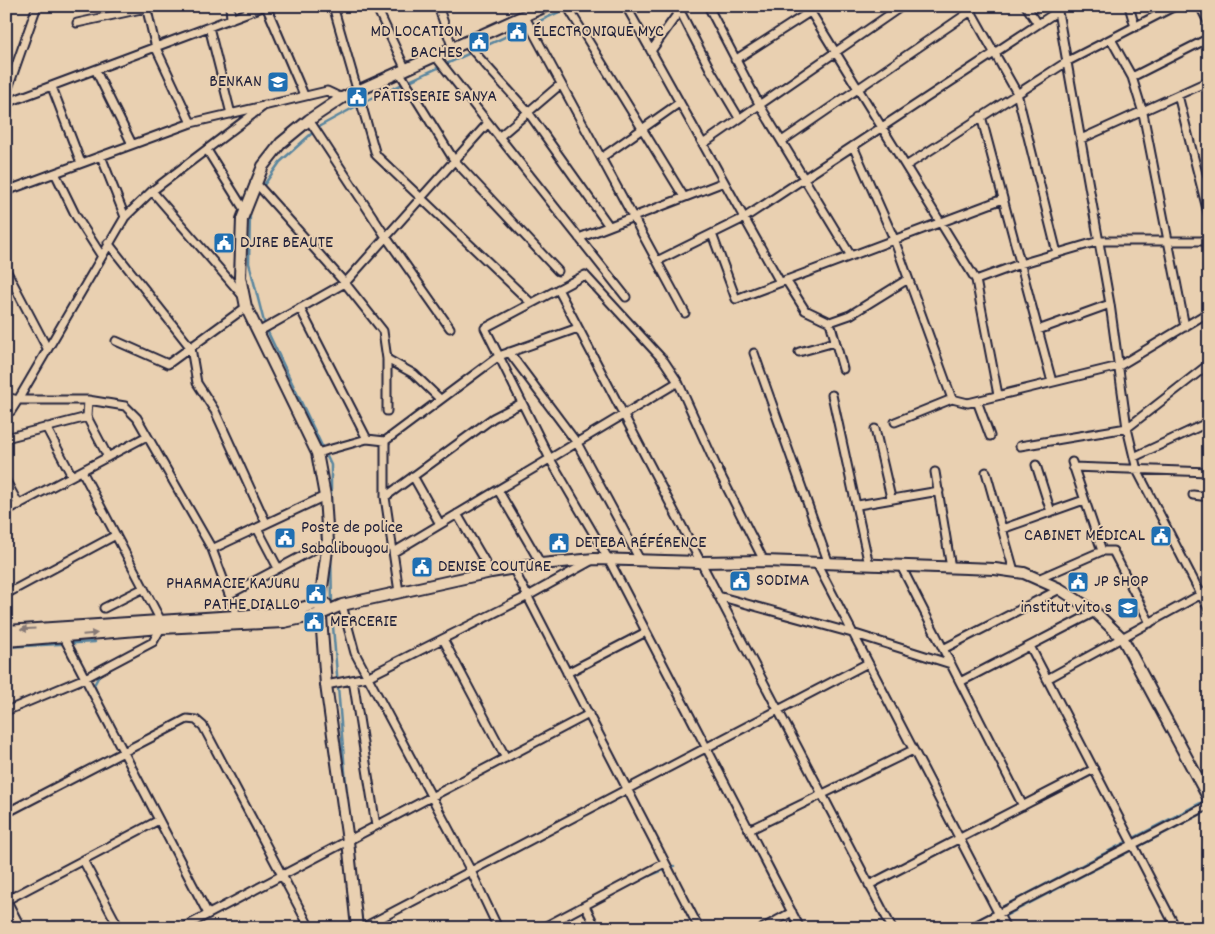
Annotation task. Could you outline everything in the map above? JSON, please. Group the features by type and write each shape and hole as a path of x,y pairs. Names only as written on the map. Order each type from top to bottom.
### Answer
{"main road":[{"path":"357,928 348,841 326,685 320,603 328,542 325,496 317,454 246,308 240,277 240,254 245,210 262,166 281,143 308,120 342,98 436,57 527,12 546,6"},
{"path":"6,631 58,627 284,622 321,614 341,606 491,572 542,564 594,559 700,562 764,561 1014,571 1060,589 1095,612 1123,639 1209,799"},
{"path":"6,641 63,637 161,624 283,613 320,603 341,606"}],"street":[{"path":"6,94 37,6"},
{"path":"230,6 231,19"},
{"path":"6,103 96,71 265,6 304,95"},
{"path":"333,6 376,155 531,304"},
{"path":"376,6 403,71 454,160 558,271"},
{"path":"438,6 453,49"},
{"path":"567,6 684,197"},
{"path":"626,6 744,218 783,281 805,310 830,322 850,315 908,279"},
{"path":"708,6 759,104 805,177 851,256"},
{"path":"735,60 809,9 819,6"},
{"path":"703,144 902,6"},
{"path":"1026,6 1038,24"},
{"path":"1128,6 1135,26"},
{"path":"906,166 1068,61 1112,41 1135,26 1175,6"},
{"path":"1200,6 1209,24"},
{"path":"77,24 146,7 156,48 191,123"},
{"path":"651,51 682,8 711,71 739,118"},
{"path":"657,262 744,218 1038,24 1058,8 1110,304 1127,428 1137,470 1209,610"},
{"path":"809,9 976,280 998,395"},
{"path":"782,141 970,9 1017,93 1057,252"},
{"path":"527,12 561,84 685,313"},
{"path":"210,27 231,114"},
{"path":"1132,77 1209,38"},
{"path":"1112,41 1132,77 1143,113 1185,327"},
{"path":"466,43 528,112 609,226"},
{"path":"436,57 626,297"},
{"path":"96,71 132,144"},
{"path":"1081,139 1143,113 1209,81"},
{"path":"499,137 561,84"},
{"path":"52,87 81,163"},
{"path":"6,191 191,123 327,91 342,98"},
{"path":"1178,95 1209,217"},
{"path":"601,158 680,103"},
{"path":"6,413 11,411 18,400 46,348 125,217 152,191 208,150 264,105"},
{"path":"982,116 1052,382"},
{"path":"308,120 386,238 450,328"},
{"path":"258,332 346,283 488,123"},
{"path":"852,146 894,239 952,399"},
{"path":"208,150 245,210"},
{"path":"101,156 125,217"},
{"path":"55,173 76,216 101,256"},
{"path":"255,182 346,283 383,331 387,359 387,411"},
{"path":"579,238 724,182"},
{"path":"152,191 244,297"},
{"path":"712,234 736,299 1003,199"},
{"path":"976,280 1057,252 1099,241 1209,241"},
{"path":"108,243 191,348 197,383 215,412 266,523"},
{"path":"6,270 46,348"},
{"path":"764,561 718,470 678,382 664,361 585,275 485,328 550,459 609,560 800,928"},
{"path":"558,289 892,928"},
{"path":"1038,330 1110,304"},
{"path":"116,341 168,364 246,308"},
{"path":"300,308 367,439"},
{"path":"896,422 952,399 968,403 1119,366 1209,312"},
{"path":"830,322 843,369"},
{"path":"317,454 367,439 385,441 498,356 578,328"},
{"path":"799,352 835,342"},
{"path":"509,352 577,443 640,560"},
{"path":"754,353 829,564"},
{"path":"387,359 414,374 440,399"},
{"path":"1020,446 1127,428 1209,364"},
{"path":"394,552 678,382"},
{"path":"832,395 858,505 869,566"},
{"path":"6,397 18,400 88,400 125,406 137,418 212,549 237,616"},
{"path":"88,400 87,417 108,457"},
{"path":"977,400 990,436"},
{"path":"385,497 494,418 522,403"},
{"path":"6,438 87,417"},
{"path":"1134,458 1209,422"},
{"path":"46,428 72,476"},
{"path":"875,429 892,498"},
{"path":"6,511 147,436"},
{"path":"385,441 385,497 399,592"},
{"path":"1036,465 1051,512"},
{"path":"1102,551 1073,465 1137,470 1209,472"},
{"path":"6,711 84,678 153,642 161,624 82,471"},
{"path":"935,472 951,568"},
{"path":"986,472 1014,571"},
{"path":"413,476 440,524"},
{"path":"6,481 19,504"},
{"path":"498,490 542,564"},
{"path":"858,505 939,491"},
{"path":"1193,495 1209,497"},
{"path":"212,549 325,496"},
{"path":"1002,529 1084,500"},
{"path":"457,514 491,572"},
{"path":"257,528 278,568"},
{"path":"6,594 116,535"},
{"path":"230,594 328,542"},
{"path":"1038,579 1102,551 1113,551 1150,623"},
{"path":"326,685 367,677 528,596 594,559"},
{"path":"816,564 1006,928"},
{"path":"901,566 1023,806"},
{"path":"513,568 700,928"},
{"path":"104,608 144,588"},
{"path":"943,649 1060,589"},
{"path":"1047,679 1123,639 1209,590"},
{"path":"718,596 852,633 951,664"},
{"path":"341,606 355,654 471,871 498,928"},
{"path":"960,682 1095,612"},
{"path":"58,627 208,914"},
{"path":"567,673 646,632"},
{"path":"443,639 506,758"},
{"path":"1030,646 1133,844 1173,927"},
{"path":"362,928 868,663"},
{"path":"353,680 376,826"},
{"path":"182,928 589,714"},
{"path":"6,813 187,719 196,720 203,726 310,928"},
{"path":"749,830 912,750"},
{"path":"869,885 960,840 1094,769"},
{"path":"971,928 1209,805"},
{"path":"22,928 7,899 159,820"},
{"path":"83,860 118,928"},
{"path":"542,928 665,863"},
{"path":"585,906 596,928"},
{"path":"763,928 792,912"}],"waterway":[{"path":"257,195 280,162 320,126 364,102 572,6"},
{"path":"250,211 249,263 265,326 331,465 331,518"},
{"path":"331,551 332,606"},
{"path":"332,614 348,808"},
{"path":"6,647 95,642"},
{"path":"99,698 94,685 100,674"},
{"path":"102,703 117,732"},
{"path":"962,928 1206,800"},
{"path":"982,928 1209,810"},
{"path":"646,877 674,866"},
{"path":"359,900 363,927"},
{"path":"550,928 581,911"}],"place":[{"name":"ÉLECTRONIQUE MYC","path":"517,32"},
{"name":"MD LOCATION BACHES","path":"479,42"},
{"name":"BENKAN","path":"278,82"},
{"name":"PÂTISSERIE SANYA","path":"357,97"},
{"name":"DJIRE BEAUTE","path":"224,243"},
{"name":"CABINET MÉDICAL","path":"1161,536"},
{"name":"Poste de police Sabalibougou","path":"285,538"},
{"name":"DETEBA RÉFÉRENCE","path":"559,543"},
{"name":"DENISE COUTURE","path":"422,567"},
{"name":"SODIMA","path":"740,581"},
{"name":"JP SHOP","path":"1078,582"},
{"name":"PHARMACIE KAJURU PATHE DIALLO","path":"316,594"},
{"name":"institut vito s","path":"1128,608"},
{"name":"MERCERIE","path":"314,622"}]}
